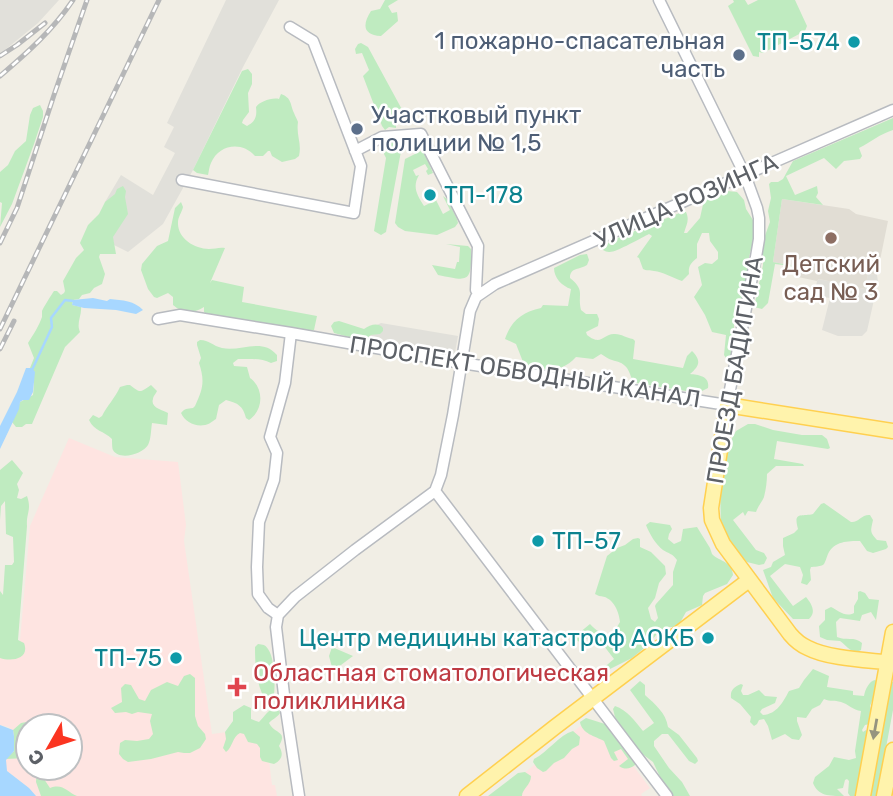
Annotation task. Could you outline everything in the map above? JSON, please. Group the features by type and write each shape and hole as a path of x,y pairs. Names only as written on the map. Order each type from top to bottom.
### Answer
{"main road":[{"name":"ПРОСПЕКТ ОБВОДНЫЙ КАНАЛ","path":"727,405 893,431"},
{"name":"ПРОЕЗД БАДИГИНА","path":"727,405 713,487 712,520 723,544 790,634 805,647 828,654 890,663"},
{"path":"467,796 749,579"},
{"path":"863,796 890,663 893,632"},
{"path":"884,796 893,750"}],"street":[{"name":"ПРОЕЗД БАДИГИНА","path":"659,0 745,175 757,208 759,239 727,405"},
{"path":"182,180 354,213 361,166 313,41 290,27"},
{"name":"УЛИЦА РОЗИНГА","path":"479,294 495,284 893,110"},
{"path":"299,796 275,627 278,615 295,597 435,491 441,475 470,311 473,300 479,294 476,290 478,246 421,134 382,137 355,151"},
{"name":"ПРОСПЕКТ ОБВОДНЫЙ КАНАЛ","path":"158,319 180,315 727,405"},
{"path":"278,615 268,608 258,594 259,522 274,480 276,453 270,437 285,383 291,333"},
{"path":"435,491 667,796"}],"shaded area":[{"path":"0,0 59,0 38,23 0,54"},
{"path":"226,0 279,0 163,224 128,252 114,245 105,202 121,175 153,195 175,153 164,147 174,127 167,123"},
{"name":"Детский сад № 3","path":"782,199 849,209 856,214 888,221 877,275 868,274 865,289 798,277 799,267 773,262"},
{"path":"868,274 877,275 878,282 867,331 862,336 838,336 822,330 830,298 814,296 817,281 819,279 865,289"},
{"path":"381,323 458,336 454,358 364,341 375,334 377,325"},
{"path":"69,438 115,457 178,462 186,525 184,541 212,734 265,727 272,785 275,785 277,796 36,796 21,782 84,782 84,712 14,712 14,736 9,727 0,725 0,658 19,652 30,526"},
{"path":"584,723 603,726 650,788 641,794 642,796 497,796"},
{"path":"14,745 14,776 7,771 5,759"}],"green space":[{"path":"385,0 398,0 388,6 392,13 397,12 398,21 381,36 371,34 365,25 368,16 371,11 380,9"},
{"path":"733,0 745,0 748,5 758,0 795,0 807,26 805,31 763,53 759,52 759,57 753,56 728,6"},
{"path":"361,43 368,47 405,115 403,118 397,112 391,118 396,128 389,127 385,130 382,126 363,76 369,70 362,53 356,54 355,49"},
{"path":"248,69 252,74 248,93 249,112 242,123 247,126 254,120 256,107 260,103 279,99 281,94 287,97 298,122 299,156 282,162 272,156 270,151 263,156 255,156 244,148 225,148 210,164 208,175 197,173 193,170 242,71"},
{"path":"40,105 43,117 12,204 0,227 0,172 26,141 30,115 33,108"},
{"path":"893,118 893,130 859,148 862,156 860,159 844,161 836,169 824,158 786,176 795,195 817,186 816,197 823,205 782,199 773,262 799,267 775,264 768,303 762,309 754,307 763,265 763,241 770,222 769,184 783,179 793,161"},
{"path":"400,140 402,146 386,232 381,235 374,231 386,158 385,141"},
{"path":"423,150 433,173 428,175 425,164 413,170 416,176 419,175 416,183 417,195 424,206 436,200 443,214 450,210 443,196 458,223 437,235 405,231 395,223 405,159"},
{"path":"123,186 128,214 113,237 116,254 100,254 105,274 102,284 73,300 72,305 81,307 80,332 65,347 32,424 16,427 12,422 20,402 33,395 34,374 30,368 34,358 28,343 41,320 42,311 54,291 61,295 64,293 63,281 76,258 84,250 80,243 88,225 99,214 105,202"},
{"path":"727,191 737,192 744,200 753,220 754,239 749,257 748,277 735,315 732,356 726,358 726,335 712,332 694,297 702,285 698,267 705,263 712,264 718,259 718,252 710,241 709,233 702,233 697,244 697,258 682,281 643,269 637,257 652,236 649,234 617,250 603,250 610,241 682,212 687,215 684,233 687,233 700,218 704,200"},
{"path":"181,202 183,207 178,228 183,238 192,245 203,248 225,248 210,283 212,280 244,287 242,302 317,316 314,330 309,332 206,314 204,307 192,312 184,311 173,305 173,297 168,293 154,297 141,270 142,264 157,246 168,241 175,208"},
{"path":"446,244 468,246 471,249 470,269 466,277 462,279 438,275 432,265 455,269 459,262 460,247"},
{"path":"587,254 587,265 574,270 570,278 579,290 581,310 586,314 597,314 599,319 598,326 586,332 587,335 596,340 611,334 633,339 633,359 683,368 692,351 698,363 690,374 706,379 708,388 698,393 636,383 623,364 601,354 593,359 576,357 558,369 525,367 516,344 505,339 510,327 523,315 543,305 568,306 571,289 559,281 554,268"},
{"path":"339,321 364,329 379,325 383,331 364,341 334,333 331,326"},
{"path":"200,340 229,349 265,347 277,355 277,361 271,363 238,359 233,363 234,366 247,367 250,378 260,393 260,405 249,420 239,406 226,400 219,405 216,419 208,424 194,424 181,413 195,406 201,390 201,358 197,345"},
{"path":"127,385 140,391 151,385 157,391 153,405 168,413 167,425 152,423 150,440 145,448 125,456 116,453 112,439 89,420 93,415 99,418 102,416 120,387"},
{"path":"748,424 802,435 822,435 827,439 830,448 777,441 774,459 804,466 776,466 767,474 764,497 756,512 748,511 745,516 743,512 733,520 756,550 764,553 767,558 764,564 759,565 747,562 732,550 721,525 720,490 726,449 736,431"},
{"path":"12,460 23,473 17,484 17,498 27,496 29,508 18,640 24,643 25,648 22,656 10,660 0,658 0,591 3,595 5,565 12,565 14,562 13,537 6,534 5,501 1,506 0,520 0,470"},
{"path":"824,503 851,522 870,515 873,520 873,535 877,540 886,541 888,547 873,553 867,551 860,541 838,544 831,550 823,565 811,567 811,580 807,585 801,583 803,575 800,567 785,564 770,576 793,606 806,597 813,611 809,619 793,619 773,598 763,570 785,555 783,538 798,529 797,517 813,514"},
{"path":"650,522 670,525 672,529 668,539 674,544 681,541 683,529 697,527 712,554 728,564 733,575 727,584 705,593 702,605 686,612 675,627 660,630 648,645 632,658 610,669 600,681 591,677 590,673 596,669 601,670 614,659 594,633 581,643 575,639 590,624 606,635 612,635 620,622 611,601 595,594 607,556 638,538 640,547 651,552 665,566 666,574 648,608 651,619 655,622 658,618 655,606 673,585 677,560 655,542 646,525"},
{"path":"860,591 869,599 879,600 876,620 871,612 862,615 860,621 840,618 836,622 837,637 859,641 862,643 861,650 852,651 840,641 820,637 819,626 825,620 825,610 831,607 845,614 854,613"},
{"path":"258,644 266,646 272,659 274,689 273,700 269,701 265,699 258,680 255,647"},
{"path":"332,647 353,656 333,671 329,656"},
{"path":"813,669 829,676 827,687 853,691 853,695 864,696 869,684 877,681 870,706 873,717 870,724 865,725 862,730 866,730 870,735 859,796 850,796 847,779 843,788 837,789 844,796 821,793 813,783 815,777 829,766 834,757 849,760 856,758 861,711 841,702 824,699 806,718 797,717 802,735 799,740 785,734 772,740 764,719 754,726 750,722 751,717 731,698 733,689 741,684 743,695 759,690 765,696 777,697 775,703 760,712 763,715 768,714 779,707 789,691 799,688"},
{"path":"190,674 195,678 195,716 206,739 200,748 190,753 178,752 151,759 128,762 123,759 119,754 120,743 125,740 149,739 153,734 150,721 152,714 115,713 111,708 122,702 121,688 125,684 131,685 139,699 145,701 151,690 167,682 178,686 184,676"},
{"path":"640,681 645,685 645,695 662,713 668,727 679,735 697,758 695,764 689,761 668,734 662,734 654,741 654,746 690,796 669,796 653,762 637,750 615,717 615,706 627,713 643,731 654,723 630,690"},
{"path":"888,681 893,682 893,710 877,796 867,796"},
{"path":"244,705 251,708 251,719 259,722 272,709 278,709 280,713 269,723 282,737 279,746 281,756 274,764 262,761 260,748 257,744 248,742 244,734 237,735 226,752 223,748 225,732 233,721 233,712"},
{"path":"586,718 605,724 635,760 635,765 627,768 619,766 628,759 621,749 614,752 618,760 614,761 604,741 589,734 581,726 580,722"},
{"path":"573,731 580,737 579,745 546,771 537,768 534,759"},
{"path":"14,751 14,759 5,759"},
{"path":"525,772 531,779 522,796 488,796 518,773"},
{"path":"36,782 46,782 50,788 62,787 77,796 41,796"}],"water":[{"path":"93,298 128,302 143,310 136,314 72,305 73,300"},
{"path":"26,368 32,368 35,372 33,392 29,400 20,402 0,449 0,426"},
{"path":"0,725 13,730 14,736 14,751 6,760 7,771 14,776 14,782 21,782 36,796 0,796"}],"waterway":[{"path":"32,370 52,327 51,318 65,300 73,301"}],"railway":[{"path":"0,76 30,50 73,0"},
{"path":"0,243 17,208 87,0"},
{"path":"0,329 159,0"},
{"path":"0,56 45,23"},
{"path":"0,349 14,321"}],"place":[{"name":"ТП-574","path":"854,42"},
{"name":"1 пожарно-спасательная часть","path":"739,55"},
{"name":"Участковый пункт полиции № 1,5","path":"357,129"},
{"name":"ТП-178","path":"430,195"},
{"name":"Детский сад № 3","path":"831,238"},
{"name":"ТП-57","path":"538,541"},
{"name":"Центр медицины катастроф АОКБ","path":"708,638"},
{"name":"ТП-75","path":"176,658"},
{"name":"Областная стоматологическая поликлиника","path":"237,687"}]}
